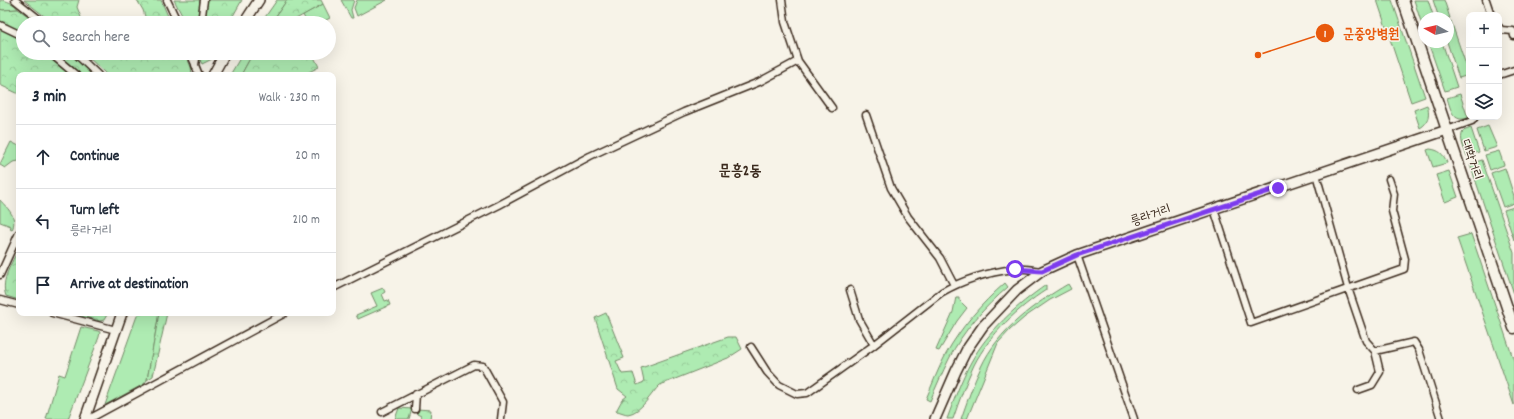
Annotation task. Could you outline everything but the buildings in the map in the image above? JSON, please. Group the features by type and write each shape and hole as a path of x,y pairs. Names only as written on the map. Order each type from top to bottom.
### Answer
{"main road":[{"path":"249,16 259,0"},
{"name":"대학거리","path":"1403,0 1514,328"},
{"path":"216,72 222,60"},
{"name":"릉라거리","path":"935,419 956,371 983,326 1017,290 1042,271 1077,255 1447,130"},
{"path":"85,419 121,316"}],"street":[{"path":"15,0 35,16"},
{"path":"167,0 175,16"},
{"path":"202,16 204,0"},
{"path":"782,0 785,22 798,61 832,108"},
{"path":"1486,0 1490,12"},
{"path":"0,25 16,33"},
{"path":"1502,30 1514,32"},
{"path":"58,60 72,72"},
{"path":"82,60 95,72"},
{"path":"193,60 197,72"},
{"path":"195,65 196,60"},
{"path":"336,286 499,205 590,156 684,112 760,82 798,61"},
{"path":"1502,74 1514,70"},
{"path":"866,115 891,188 908,217 940,258 954,285"},
{"path":"1447,130 1473,120"},
{"path":"1316,174 1348,288 1366,340 1375,351 1380,372 1372,385 1358,390"},
{"path":"1214,209 1251,323 1404,269 1405,260 1392,211 1394,194 1390,179"},
{"path":"0,275 16,240"},
{"path":"1077,255 1134,419"},
{"path":"751,346 767,372 779,385 797,394 807,393 874,345 920,308 954,285 991,273 1015,269 1042,271"},
{"path":"850,290 859,319 874,345"},
{"path":"0,300 16,303"},
{"path":"63,316 116,330"},
{"path":"89,419 279,316"},
{"path":"1375,351 1414,342 1419,350 1441,419"},
{"path":"382,412 474,365 483,366 502,402 501,419"},
{"path":"414,409 416,394"}],"green space":[{"path":"0,0 15,5 18,9 0,9"},
{"path":"24,0 79,0 77,7 80,16 44,16"},
{"path":"137,0 161,0 168,16 145,16"},
{"path":"174,0 200,0 199,16 182,16"},
{"path":"207,0 242,0 233,16 205,16"},
{"path":"277,0 287,0 276,16 266,16"},
{"path":"287,0 321,0 323,4 301,16 276,16"},
{"path":"341,0 354,0 351,10 353,18 351,18"},
{"path":"357,0 387,0 357,16 354,8"},
{"path":"1377,0 1392,0 1425,97 1411,102"},
{"path":"1414,0 1428,0 1432,12 1418,12"},
{"path":"1433,0 1444,0 1448,12 1437,12"},
{"path":"323,4 329,16 304,16"},
{"path":"0,9 18,9 28,16 16,16 16,31 0,23"},
{"path":"0,28 16,36 16,60 53,60 67,72 16,72 16,93 0,85"},
{"path":"1454,30 1466,65 1466,76 1459,78 1449,48 1454,48"},
{"path":"1430,48 1444,48 1457,87 1445,91"},
{"path":"63,60 78,60 91,72 77,72"},
{"path":"91,60 188,60 192,72 104,72"},
{"path":"200,60 210,60 202,64"},
{"path":"239,60 249,60 243,72 232,72"},
{"path":"249,60 316,60 319,67 309,72 243,72"},
{"path":"1460,94 1466,112 1466,118 1459,119 1453,114 1447,98"},
{"path":"1427,105 1428,118 1425,124 1420,128 1414,110"},
{"path":"1488,126 1497,147 1484,151 1477,130"},
{"path":"1471,128 1479,152 1467,156 1462,144 1462,134 1463,131"},
{"path":"11,142 16,144 16,162 5,168 0,164"},
{"path":"1430,149 1441,153 1447,163 1433,167 1427,150"},
{"path":"1499,151 1504,165 1490,170 1485,155"},
{"path":"1482,160 1514,253 1514,294 1470,164"},
{"path":"1505,168 1514,196 1514,203 1503,207 1491,173"},
{"path":"1449,171 1458,197 1445,202 1436,175"},
{"path":"0,200 13,217 14,225 12,230 10,229 11,226 0,222"},
{"path":"1514,207 1514,240 1504,210"},
{"path":"1471,234 1514,361 1514,405 1457,238"},
{"path":"16,255 16,299 6,296 5,284 8,272"},
{"path":"1005,283 1008,287 983,311 961,338 941,375 930,401 926,399 943,360 958,334 988,299"},
{"path":"1068,284 1071,289 1050,300 1025,317 998,343 967,419 961,419 981,367 997,341 1030,309"},
{"path":"1046,285 1046,290 1015,313 996,332 974,365 953,419 947,419 967,369 986,340 1004,319 1024,301"},
{"path":"383,288 385,292 382,294 385,301 388,300 390,305 358,319 356,315 377,306 371,293"},
{"path":"956,297 959,297 959,300 967,308 957,321 939,351 936,350 953,312"},
{"path":"606,313 624,358 616,361 622,374 633,373 637,385 644,382 641,368 728,337 736,337 742,349 728,358 660,385 638,410 633,413 625,414 616,411 622,400 627,396 618,389 595,318"},
{"path":"81,316 106,316 104,320 100,321"},
{"path":"137,316 158,316 147,380 144,384 105,405"},
{"path":"158,316 166,316 153,376 147,380"},
{"path":"81,327 100,332 68,419 46,419 59,374 65,376"},
{"path":"399,408 412,409 409,419 395,419"},
{"path":"417,409 431,410 430,419 422,419 421,416 417,414"}],"place":[{"name":"군중앙병원","path":"1258,55"}],"district":[{"name":"문흥2동","path":"740,172"}],"route":[{"path":"1015,269 1042,271 1077,255 1278,188"}]}
